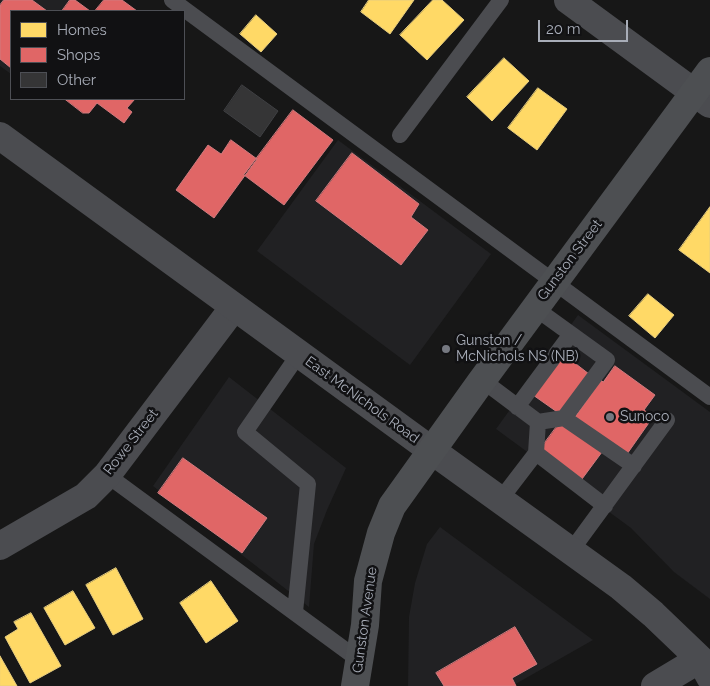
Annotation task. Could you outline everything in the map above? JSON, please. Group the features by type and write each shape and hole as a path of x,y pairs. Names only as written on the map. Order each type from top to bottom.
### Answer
{"main road":[{"name":"Gunston Street","path":"431,450 535,308 705,89"},
{"name":"Gunston Avenue","path":"357,673 365,625 368,581 380,533 392,506 431,450"}],"street":[{"path":"568,0 705,89"},
{"name":"East McNichols Road","path":"0,136 621,587 653,614 706,667"},
{"name":"Rowe Street","path":"0,546 86,496 107,475 234,307"},
{"path":"655,686 706,667"}],"lane":[{"path":"172,0 710,397"},
{"path":"400,135 500,0"},
{"path":"535,308 607,360 564,418"},
{"path":"517,407 571,334"},
{"path":"295,612 308,484 245,432 299,354"},
{"path":"482,380 538,422 564,418 634,466"},
{"path":"572,551 667,420"},
{"path":"500,500 536,453 538,422"},
{"path":"536,453 605,506"},
{"path":"107,475 295,612 357,673"}],"shaded area":[{"path":"0,0 69,0 62,10 10,10 10,73 0,66"},
{"path":"338,140 491,254 410,365 257,251"},
{"path":"578,315 710,412 710,599 674,572 631,528 496,429"},
{"path":"229,377 346,468 314,544 309,607 153,486"},
{"path":"440,527 593,640 512,686 408,686 409,617 415,583 427,544"}],"building: Homes":[{"path":"369,0 414,0 390,34 361,12"},
{"path":"433,0 442,0 464,20 427,60 400,35"},
{"path":"256,15 277,34 261,52 240,34"},
{"path":"504,58 529,81 492,121 467,97"},
{"path":"538,88 567,109 537,150 508,128"},
{"path":"710,207 710,273 679,250"},
{"path":"648,294 674,315 655,338 629,316"},
{"path":"116,568 143,619 113,635 86,585"},
{"path":"211,581 238,621 206,643 180,603"},
{"path":"73,591 95,628 65,645 44,608"},
{"path":"31,613 61,666 30,683 5,637 18,629 14,622"},
{"path":"0,656 17,686 0,686"}],"building: Shops":[{"path":"4,0 32,0 46,10 10,10 10,67 0,59 0,5"},
{"path":"70,0 75,0 89,10 63,10"},
{"path":"104,0 122,0 136,10 96,10"},
{"path":"66,100 134,100 127,108 132,112 124,123 97,103 89,113 83,113"},
{"path":"293,110 333,140 284,205 244,175"},
{"path":"231,140 257,159 214,218 176,190 208,145 221,154"},
{"path":"352,153 419,204 411,217 428,230 401,265 316,201"},
{"path":"563,354 589,374 560,414 533,395"},
{"path":"615,366 655,395 644,410 653,417 627,454 575,417 601,380 603,382"},
{"path":"561,421 602,452 582,479 541,448"},
{"path":"183,458 267,518 242,553 158,493"},
{"path":"515,627 537,664 512,678 516,686 444,686 436,673"}],"building: Other":[{"path":"242,85 278,111 260,137 224,111"}],"place":[{"name":"Gunston / McNichols NS (NB)","path":"446,349"},
{"name":"Sunoco","path":"610,417"}]}
